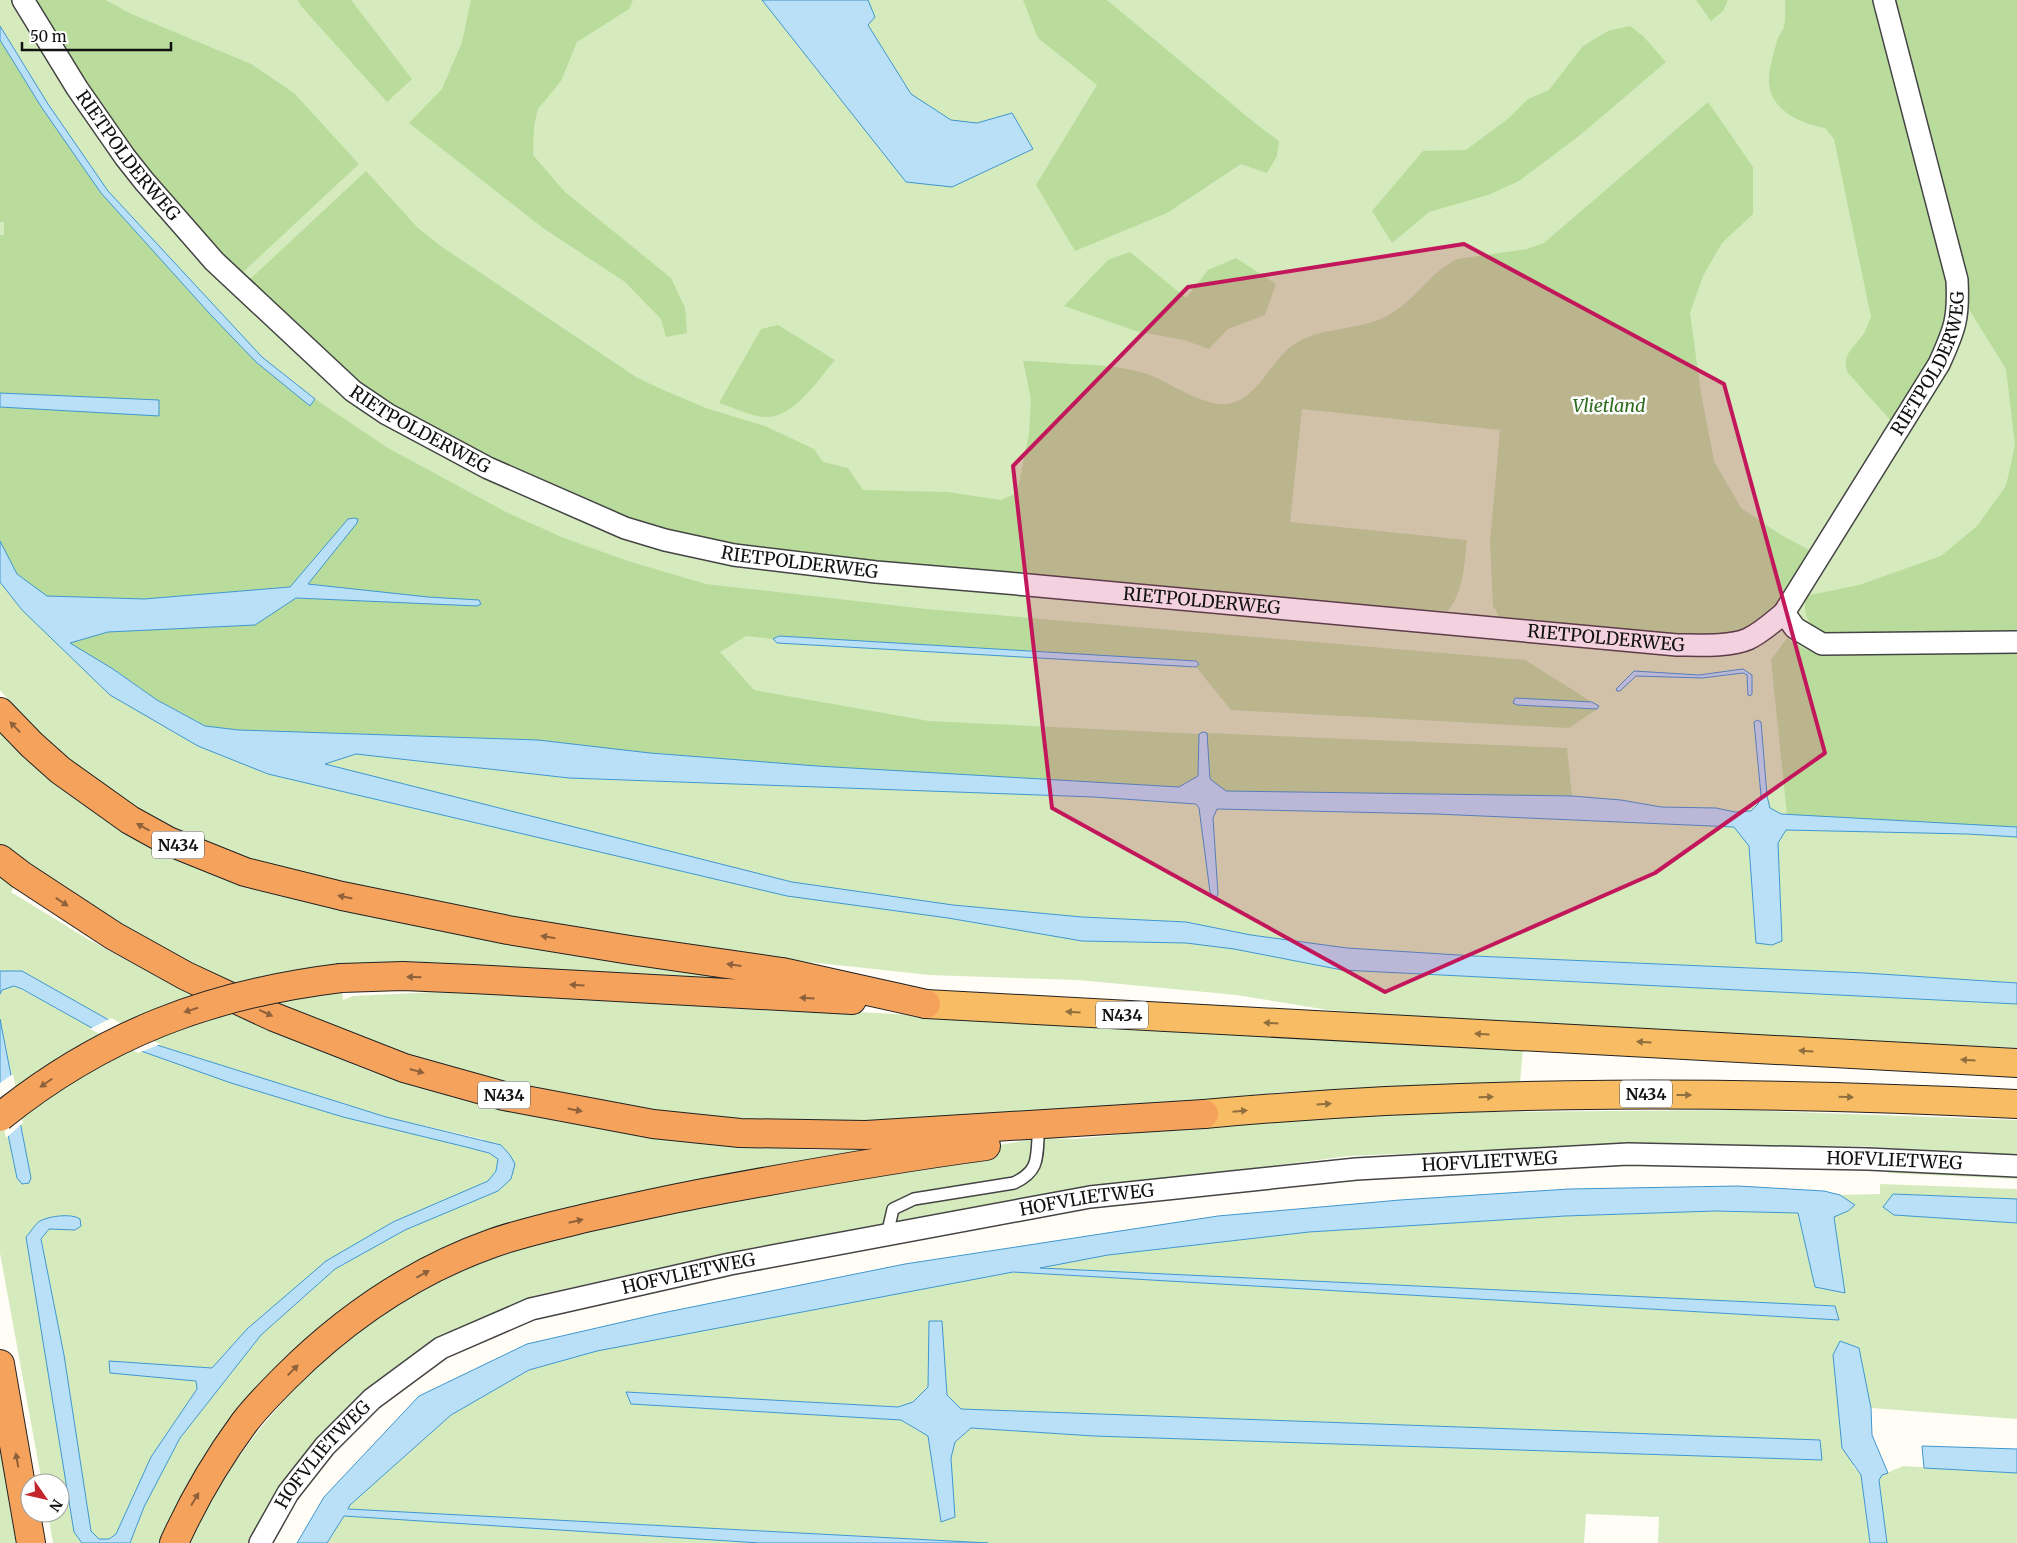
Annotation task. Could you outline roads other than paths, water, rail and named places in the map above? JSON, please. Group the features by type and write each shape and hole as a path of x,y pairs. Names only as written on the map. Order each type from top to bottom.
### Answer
{"highway":[{"name":"N434","path":"0,712 60,770 130,820 168,841 245,872 342,896 508,930 782,972 926,1004"},
{"name":"N434","path":"10,868 114,936 186,976 274,1018 404,1068 504,1096 653,1124 740,1133 866,1135 938,1132 1034,1123 1204,1114 1276,1107 1556,1094 1878,1097 2017,1104"},
{"name":"N434","path":"0,1117 69,1068 118,1040 196,1009 258,991 293,984 341,978 403,976 2017,1063"},
{"name":"N434","path":"174,1543 190,1507 218,1462 244,1422 269,1394 348,1321 385,1296 450,1260 494,1242 543,1228 663,1201 821,1170 1204,1114"},
{"path":"0,1364 31,1543"}],"street":[{"name":"RIETPOLDERWEG","path":"22,0 77,88 144,181 220,267 353,392 387,414 488,468 625,528 665,540 734,555 876,572 1677,645 1716,644 1747,639 1764,629 1784,613 1939,364 1954,332 1958,307 1957,280 1884,0"},
{"path":"1784,613 1796,628 1822,644 2017,642"},
{"name":"HOFVLIETWEG","path":"260,1543 288,1493 325,1446 372,1399 441,1348 531,1309 730,1264 1090,1197 1366,1168 1628,1154 1868,1158 2017,1166"}],"lane":[{"path":"887,1235 893,1209 914,1199 1014,1183 1027,1177 1033,1168 1038,1154 1038,1138"}],"water":[{"path":"762,0 868,0 875,17 868,25 911,94 951,120 977,123 1012,113 1033,149 952,187 906,182"},
{"path":"0,26 48,104 108,191 262,357 315,399 310,406 256,362 209,313 101,193 42,108 0,40"},
{"path":"0,393 159,400 159,416 0,407"},
{"path":"348,519 358,519 357,523 308,584 428,597 479,600 481,604 477,606 296,598 255,625 108,632 70,643 113,669 157,700 205,726 239,730 538,740 650,753 817,766 1179,787 1198,776 1199,734 1203,732 1207,733 1210,779 1226,791 1572,796 1621,800 1661,807 1716,808 1735,812 1751,811 1758,804 1761,795 1754,722 1757,720 1761,722 1767,796 1770,808 1781,814 2017,827 2017,837 1786,830 1778,843 1782,941 1772,945 1756,943 1749,846 1734,827 1436,814 1217,809 1213,818 1218,894 1215,900 1210,892 1199,808 1196,804 1094,797 569,778 356,754 325,764 792,882 953,905 1082,917 1186,922 1251,935 1347,948 1474,956 1865,973 2017,983 2017,1004 1342,970 1234,949 1186,943 1082,941 948,918 787,896 268,774 198,746 110,695 22,610 0,582 0,541 17,574 47,596 144,599 290,587"},
{"path":"779,636 1196,661 1199,664 1196,667 777,643 773,639"},
{"path":"1743,669 1752,675 1752,694 1750,696 1748,695 1747,675 1743,673 1702,678 1636,676 1620,691 1616,689 1634,671 1699,675"},
{"path":"1515,698 1592,702 1599,706 1597,709 1517,705 1513,703"},
{"path":"0,971 22,971 157,1045 386,1117 501,1145 515,1164 511,1179 498,1191 405,1230 335,1269 261,1335 180,1438 144,1507 130,1543 82,1543 74,1532 70,1507 70,1473 64,1473 26,1237 36,1224 44,1219 60,1216 72,1216 80,1219 81,1226 75,1230 49,1229 41,1239 64,1355 91,1531 99,1539 109,1539 116,1534 151,1457 197,1389 196,1381 110,1373 109,1361 212,1368 247,1329 326,1261 393,1222 488,1181 496,1171 498,1159 489,1153 343,1117 231,1083 141,1051 92,1028 14,986 2,990 0,994"},
{"path":"0,1019 31,1178 29,1183 22,1184 17,1178 0,1096"},
{"path":"1738,1186 1824,1191 1840,1195 1855,1205 1848,1211 1834,1217 1845,1293 1815,1287 1798,1213 1715,1211 1565,1216 1309,1232 1108,1255 1040,1268 1835,1306 1839,1320 1013,1272 597,1351 529,1370 451,1415 350,1505 348,1509 988,1543 760,1543 344,1516 327,1543 297,1543 324,1497 419,1396 527,1344 662,1313 905,1264 1218,1216 1400,1200 1569,1189"},
{"path":"1893,1194 2017,1199 2017,1223 1894,1215 1883,1207"},
{"path":"929,1321 942,1321 947,1395 961,1409 1820,1440 1822,1460 1094,1436 971,1428 955,1442 951,1458 955,1517 941,1522 928,1436 901,1420 631,1404 626,1392 898,1407 913,1402 928,1387"},
{"path":"1840,1341 1859,1348 1871,1408 1872,1435 1888,1473 1882,1475 1879,1480 1887,1543 1870,1543 1861,1475 1842,1448 1833,1355"},
{"path":"1922,1446 2017,1449 2017,1473 1924,1468"}],"park label":[{"name":"Vlietland","path":"1609,406"}]}
